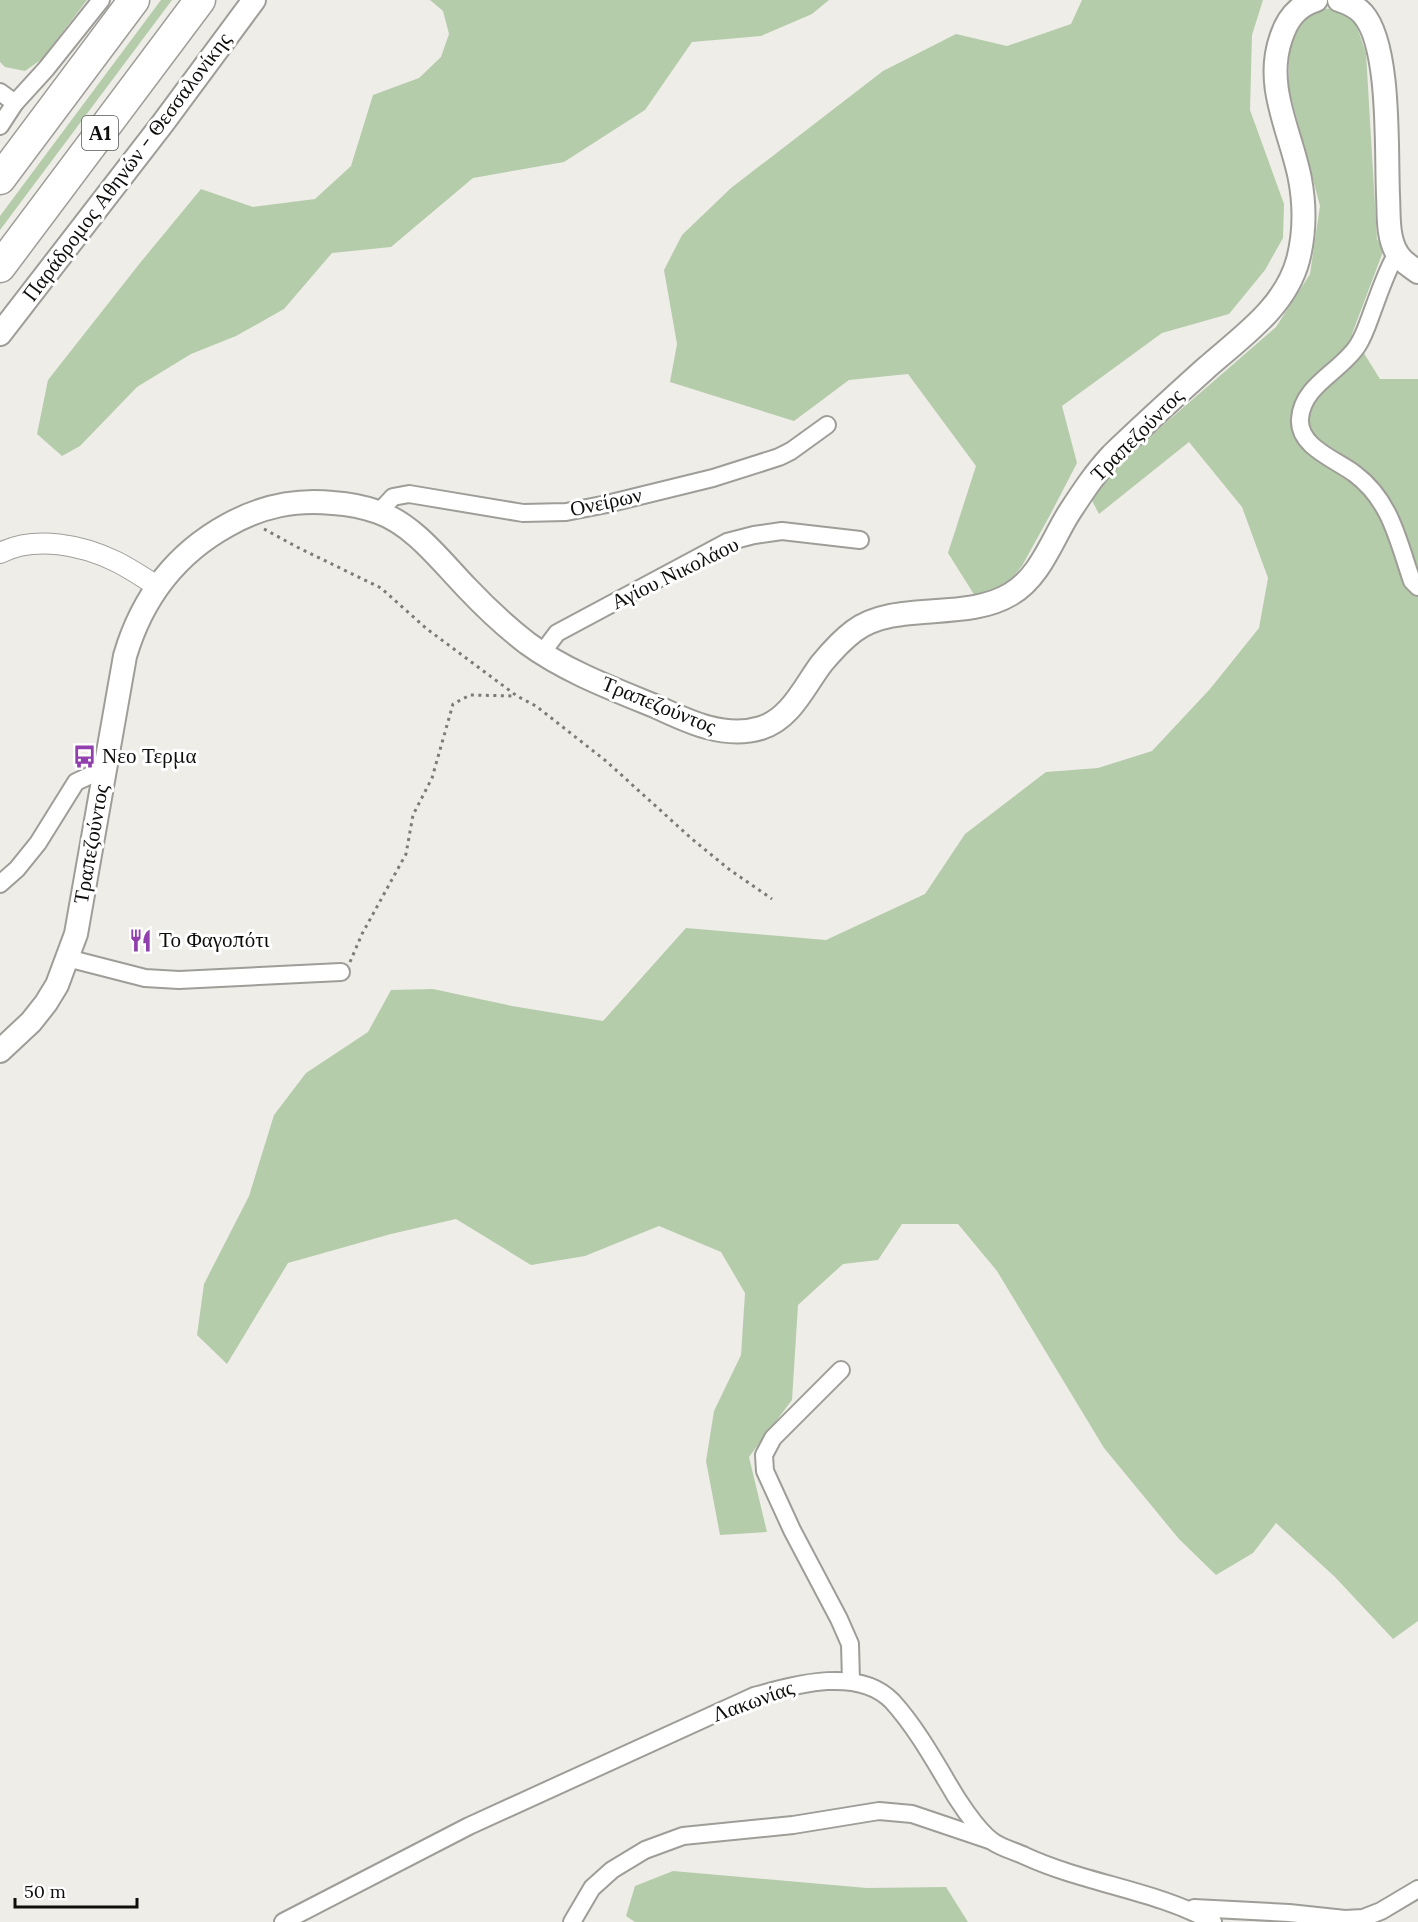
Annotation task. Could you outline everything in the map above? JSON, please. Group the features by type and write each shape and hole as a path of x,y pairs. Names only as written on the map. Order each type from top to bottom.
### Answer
{"highway":[{"name":"Α1","path":"0,179 134,0"},
{"name":"Α1","path":"0,267 200,0"}],"main road":[{"name":"Παράδρομος Αθηνών - Θεσσαλονίκης","path":"0,334 170,114 254,0"},
{"name":"Τραπεζούντος","path":"0,1051 31,1022 46,1003 57,985 76,934 125,656 137,622 157,586 186,552 208,536 246,515 274,505 298,502 346,504 379,512 408,529 488,609 542,653 588,677 690,721 718,730 750,730 769,725 789,709 834,650 864,625 892,616 959,610 988,604 1021,588 1037,567 1094,474 1207,368 1254,328 1290,282 1302,243 1304,206 1299,176 1277,97 1276,56 1286,25 1294,13 1316,0"},
{"path":"1340,0 1351,4 1363,14 1371,27 1381,58 1384,76 1391,237 1397,253 1406,264 1418,272"}],"street":[{"path":"0,126 15,103 46,69 101,0"},
{"path":"0,92 15,103"},
{"path":"1397,253 1386,272 1358,345 1308,397 1300,420 1302,433 1313,446 1354,473 1376,492 1390,518 1412,581 1418,586"},
{"name":"Ονείρων","path":"379,512 393,496 409,494 523,513 566,512 713,478 779,457 827,425"},
{"name":"Αγίου Νικολάου","path":"542,653 557,633 727,542 782,531 860,540"},
{"path":"0,553 30,544 58,544 88,550 118,562 157,586"},
{"path":"0,884 17,869 38,843 76,782 91,775 103,774"},
{"path":"67,958 145,978 179,980 341,972"},
{"path":"841,1370 773,1438 764,1455 765,1471 850,1644 851,1681"},
{"name":"Λακωνίας","path":"295,1920 469,1826 754,1696 801,1683 851,1681 873,1688 891,1700 924,1744 959,1803 993,1841 1051,1868 1187,1908 1213,1922"},
{"path":"572,1922 592,1888 612,1869 645,1850 683,1836 793,1825 879,1811 912,1814 993,1841"},
{"path":"1187,1908 1289,1913 1345,1919 1363,1918 1382,1911 1418,1889"}],"path":[{"path":"246,515 277,537 381,588 427,629 517,696 536,706 606,760 692,839 730,870 772,899"},
{"path":"341,972 349,964 362,934 406,854 413,815 432,778 453,704 470,695 517,696"}],"green space":[{"path":"0,0 87,0 42,59 25,71 5,67 0,62"},
{"path":"161,0 172,0 0,230 0,216"},
{"path":"430,0 829,0 812,14 761,36 692,42 645,110 564,162 473,178 391,247 332,253 284,309 236,336 191,354 137,387 80,446 62,456 37,434 48,380 140,263 201,189 253,207 315,199 351,166 373,95 419,78 441,57 449,34 443,11"},
{"path":"1082,0 1263,0 1252,35 1250,110 1284,204 1283,238 1265,270 1229,314 1162,333 1062,406 1077,463 1022,566 1008,583 975,596 948,553 976,466 908,374 849,380 794,421 670,382 677,344 664,270 682,235 731,188 883,71 956,34 1007,46 1071,24"},
{"path":"1339,8 1355,21 1366,53 1377,239 1384,249 1352,334 1380,379 1418,379 1418,1621 1393,1639 1335,1577 1276,1523 1253,1553 1216,1575 1179,1539 1104,1448 997,1271 958,1224 902,1224 878,1260 843,1264 798,1305 792,1400 749,1457 767,1532 720,1535 706,1461 714,1411 741,1355 745,1293 721,1252 659,1226 585,1256 531,1265 456,1219 391,1234 288,1263 227,1364 197,1335 204,1284 249,1196 274,1115 306,1073 368,1032 391,990 433,989 512,1006 603,1021 686,928 826,940 925,894 965,834 1046,772 1098,768 1152,751 1210,689 1259,628 1268,578 1242,507 1189,442 1099,514 1088,493 1109,472 1276,327 1310,274 1320,206 1288,85 1290,45 1303,18 1321,9"},
{"path":"673,1871 867,1888 946,1887 968,1922 635,1922 626,1916 635,1886"}],"place":[{"name":"Νεο Τερμα","path":"84,756"},
{"name":"Το Φαγοπότι","path":"141,940"}]}
